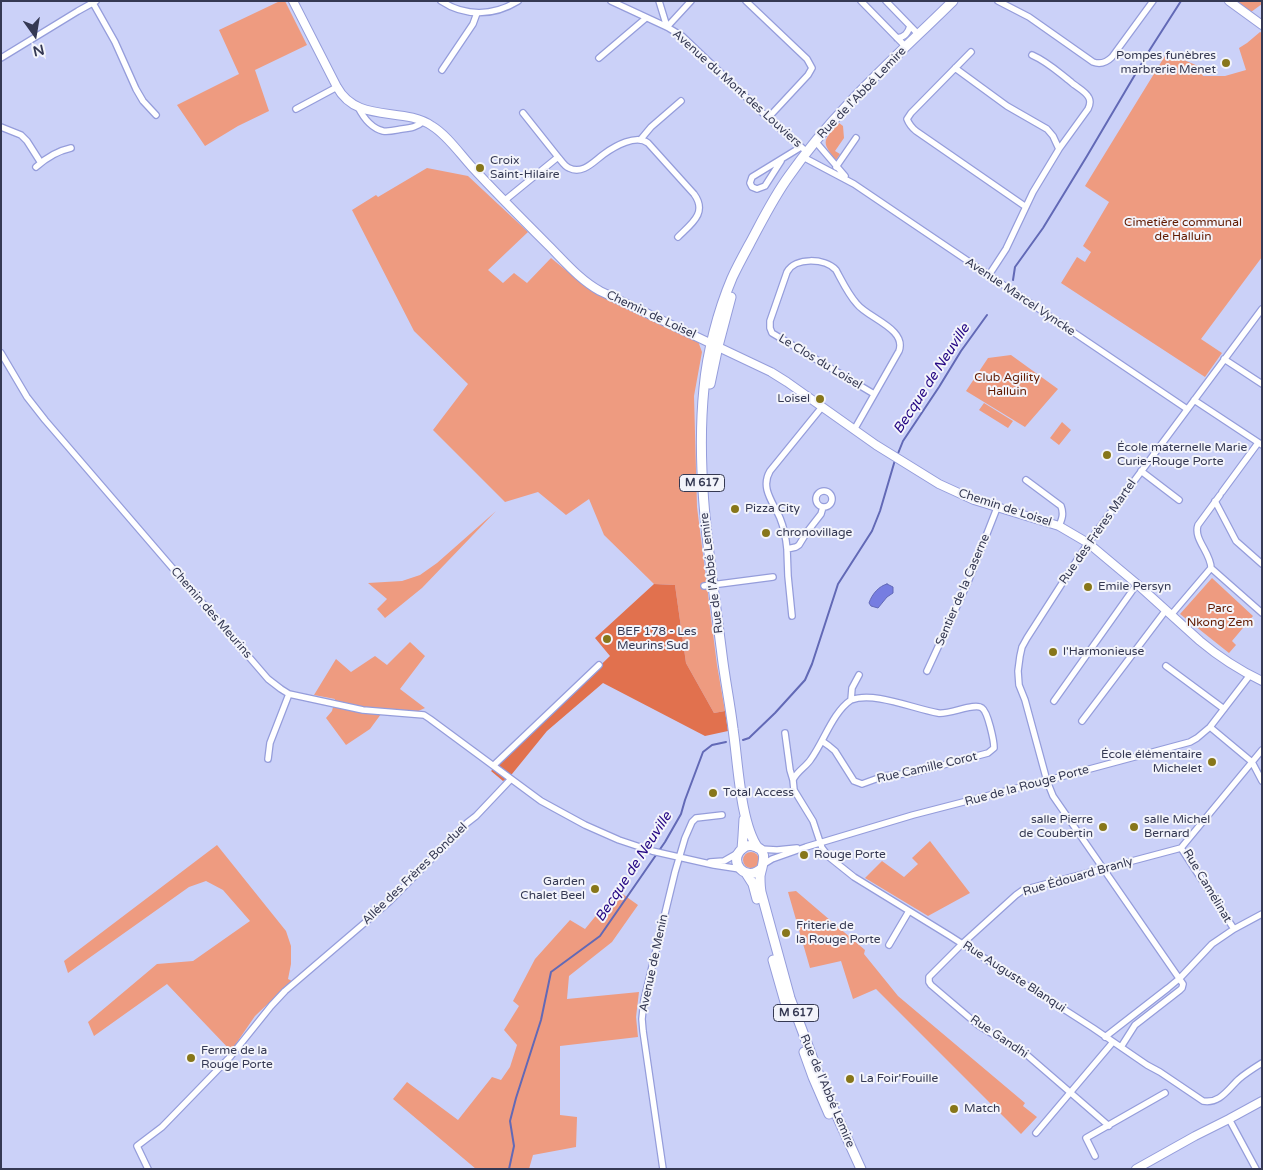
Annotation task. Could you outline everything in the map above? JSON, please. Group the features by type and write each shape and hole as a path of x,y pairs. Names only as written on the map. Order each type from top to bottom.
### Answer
{"main road":[{"name":"Rue de l'Abbé Lemire","path":"860,1169 822,1083 790,998 761,892 760,877 764,856 753,840 745,814 733,730 732,684 712,585 707,456 709,394 715,345 731,296 750,243 776,195 804,152 847,105 953,1"},
{"name":"Rue de l'Abbé Lemire","path":"745,814 737,862 752,881 784,999 813,1077 854,1169"},
{"path":"740,851 745,847 751,846 759,849"},
{"path":"743,871 750,874 756,873 763,866"}],"street":[{"name":"Chemin de Loisel","path":"292,1 344,97 358,107 376,113 413,118 424,121 434,127 504,201 568,265 593,286 778,376 854,430 924,476 949,489 997,508 1059,526 1088,543 1211,650 1227,662 1262,681"},
{"path":"441,1 458,10 477,13 498,10 518,1"},
{"name":"Avenue du Mont des Louviers","path":"611,1 682,36 804,152"},
{"name":"Avenue du Mont des Louviers","path":"659,1 667,27"},
{"path":"667,27 691,1"},
{"path":"746,1 810,62 812,68 808,75 768,118"},
{"path":"861,1 906,47"},
{"path":"886,1 919,35"},
{"path":"998,1 1029,17 1094,62 1100,63 1112,57 1153,1"},
{"path":"1229,1 1262,26"},
{"path":"1,58 94,2 115,42 136,89 143,101 156,115"},
{"path":"442,70 473,24 477,13"},
{"path":"599,58 646,18"},
{"path":"897,38 906,34 910,26"},
{"path":"971,52 909,115 907,119 909,125 1026,207"},
{"path":"989,275 1006,250 1037,185 1089,106 1089,98 1086,94 1045,61 1032,55"},
{"path":"955,68 1007,106 1047,130 1059,149"},
{"path":"296,110 337,87"},
{"path":"641,139 651,127 682,101"},
{"path":"358,107 367,121 375,128 382,130 389,131 414,127 424,121"},
{"path":"523,113 568,168 580,170 589,166 606,152 633,140 641,139 648,143 698,200 697,217 678,237"},
{"path":"1,127 22,135 41,163"},
{"path":"836,167 856,138"},
{"name":"Avenue Marcel Vyncke","path":"815,141 836,167 854,184"},
{"path":"36,168 54,153 71,148"},
{"path":"780,161 765,186 760,189 752,187 750,183 752,178 780,161 804,152"},
{"name":"Avenue Marcel Vyncke","path":"804,152 1187,410"},
{"path":"504,201 558,157"},
{"name":"Le Clos du Loisel","path":"854,430 899,351 901,342 895,332 858,307 832,266 817,261 791,266 787,272 770,321 772,333 874,394"},
{"name":"Rue des Frères Martel","path":"1180,978 1053,796 1019,685 1018,671 1022,647 1088,543 1262,309"},
{"name":"Chemin des Meurins","path":"1,353 27,397 45,420 268,678 281,689 289,694 363,710 424,715 494,765 540,801 571,818 610,836 652,851 743,871"},
{"path":"1224,359 1262,384"},
{"path":"1194,400 1260,444 1221,493 1196,529 1197,535 1210,559 1211,568 1262,613"},
{"path":"792,616 787,548 782,523 766,489 767,477 822,407"},
{"path":"1141,471 1179,500"},
{"path":"1026,480 1061,506 1063,512 1059,526"},
{"path":"1215,501 1236,541 1262,564"},
{"path":"787,548 799,545 821,514 823,507"},
{"name":"Sentier de la Caserne","path":"927,671 968,582 997,508"},
{"path":"1082,721 1169,613 1211,568"},
{"path":"712,585 774,577"},
{"path":"1054,701 1137,584"},
{"path":"494,765 599,665"},
{"path":"1166,666 1224,709"},
{"path":"793,780 797,773 810,762 841,710 851,700 852,688 859,675"},
{"name":"Rue de la Rouge Porte","path":"763,866 772,859 806,847 913,816 1187,743 1197,738 1210,727 1250,675"},
{"path":"268,759 270,743 289,694"},
{"name":"Rue Camille Corot","path":"822,741 832,748 854,781 862,784 884,776 913,773 988,753 994,748 986,714 980,706 942,714 882,699 862,697 851,700"},
{"path":"1210,727 1252,762 1262,781"},
{"name":"Rue Auguste Blanqui","path":"785,733 790,770 796,793 814,824 826,854 851,875 962,944 1201,1100 1214,1101 1225,1094 1238,1080 1262,1063"},
{"name":"Rue Camélinat","path":"1234,929 1181,848 1262,750"},
{"name":"Allée des Frères Bonduel","path":"148,1169 137,1146 162,1127 226,1062 271,1006 290,986 390,902 511,779"},
{"name":"Avenue de Menin","path":"663,1169 643,1031 642,1012 685,838 692,822 696,818 722,814"},
{"name":"Rue de la Rouge Porte","path":"759,849 773,850 806,847"},
{"name":"Rue Édouard Branly","path":"962,944 1023,890 1181,848"},
{"name":"Chemin des Meurins","path":"703,862 724,861 740,851"},
{"path":"888,944 910,911"},
{"path":"1105,1037 1180,978 1212,944 1234,929 1261,915"},
{"name":"Rue Gandhi","path":"962,944 928,977 929,982 978,1025 1026,1055 1109,1126"},
{"path":"1121,1047 1135,1026 1182,988 1183,984 1180,978"},
{"path":"1036,1133 1113,1042"},
{"path":"1095,1156 1086,1138 1165,1093"},
{"path":"1136,1169 1262,1101"},
{"path":"1229,1119 1256,1169"}],"green space":[{"path":"280,1 285,1 307,45 255,70 269,111 238,126 205,146 177,105 239,74 219,30"},
{"path":"1237,1 1262,1 1262,4 1251,12"},
{"name":"Cimetière communal de Halluin","path":"1260,32 1262,33 1262,257 1201,339 1222,353 1205,377 1061,283 1077,257 1085,262 1091,252 1083,246 1109,202 1085,186 1168,51 1198,66 1203,76 1225,76 1246,70 1239,48"},
{"path":"839,123 843,126 844,138 835,151 840,154 836,160 828,149 826,141 827,137"},
{"path":"427,168 468,176 528,232 488,270 503,283 514,273 527,283 551,258 590,290 637,314 698,341 702,352 694,396 697,507 717,665 725,711 714,713 686,663 675,585 654,584 604,535 589,499 566,515 538,492 505,502 433,430 468,384 414,331 352,210"},
{"name":"Club Agility Halluin","path":"1011,355 1058,389 1025,427 966,391 988,358"},
{"path":"984,403 1013,421 1008,428 979,410"},
{"path":"1062,422 1071,430 1059,445 1050,438"},
{"path":"496,511 422,588 385,618 377,609 387,599 368,583 402,581 420,575 437,563"},
{"name":"Parc Nkong Zem","path":"1212,578 1253,616 1232,641 1236,645 1229,653 1180,614"},
{"path":"410,642 425,656 400,689 425,708 416,712 384,710 370,729 346,745 326,718 332,711 335,699 314,695 336,659 351,672 375,656 387,665"},
{"path":"930,841 970,893 928,916 865,878 882,861 904,877 918,864 912,858"},
{"path":"217,845 286,931 291,946 291,964 288,979 292,981 255,1016 231,1051 167,984 94,1036 88,1022 157,964 193,961 250,921 223,890 206,881 189,887 68,973 64,961"},
{"path":"751,852 757,854 759,860 757,866 751,868 745,866 743,860 745,854"},
{"path":"617,890 638,905 612,942 569,976 567,999 639,992 636,1017 638,1037 560,1046 560,1115 577,1117 576,1147 533,1155 529,1169 476,1169 393,1099 407,1082 458,1120 492,1077 501,1080 510,1067 517,1045 504,1030 519,1006 513,1001 535,959 570,920 585,929"},
{"path":"796,891 865,950 864,954 898,996 1025,1103 1023,1106 1037,1117 1021,1134 876,989 853,999 841,961 810,968 788,892"}],"shaded area":[{"path":"654,584 675,585 686,663 714,713 725,711 728,731 705,736 603,683 547,731 512,774 503,781 491,771 610,656 595,638"}],"water":[{"path":"887,584 893,587 893,593 878,608 871,606 869,603 874,594"}],"waterway":[{"name":"Becque de Neuville","path":"1013,280 1015,267 1043,228 1181,1"},
{"name":"Becque de Neuville","path":"897,456 903,441 961,351 987,315"},
{"name":"Becque de Neuville","path":"743,740 749,738 775,713 805,680 838,584 872,531 895,460"},
{"name":"Becque de Neuville","path":"509,1169 514,1146 510,1121 541,1020 551,972 600,936 665,842 681,814 703,752 712,745 726,742"}],"place":[{"name":"Pompes funèbres marbrerie Menet","path":"1226,63"},
{"name":"Croix Saint-Hilaire","path":"480,168"},
{"name":"Loisel","path":"820,399"},
{"name":"École maternelle Marie Curie-Rouge Porte","path":"1107,455"},
{"name":"Pizza City","path":"735,509"},
{"name":"chronovillage","path":"766,533"},
{"name":"Emile Persyn","path":"1088,587"},
{"name":"BEF 178 - Les Meurins Sud","path":"607,639"},
{"name":"l'Harmonieuse","path":"1053,652"},
{"name":"École élémentaire Michelet","path":"1212,762"},
{"name":"Total Access","path":"713,793"},
{"name":"salle Pierre de Coubertin","path":"1103,827"},
{"name":"salle Michel Bernard","path":"1134,827"},
{"name":"Rouge Porte","path":"804,855"},
{"name":"Garden Chalet Beel","path":"595,889"},
{"name":"Friterie de la Rouge Porte","path":"786,933"},
{"name":"Ferme de la Rouge Porte","path":"191,1058"},
{"name":"La Foir'Fouille","path":"850,1079"},
{"name":"Match","path":"954,1109"}]}
